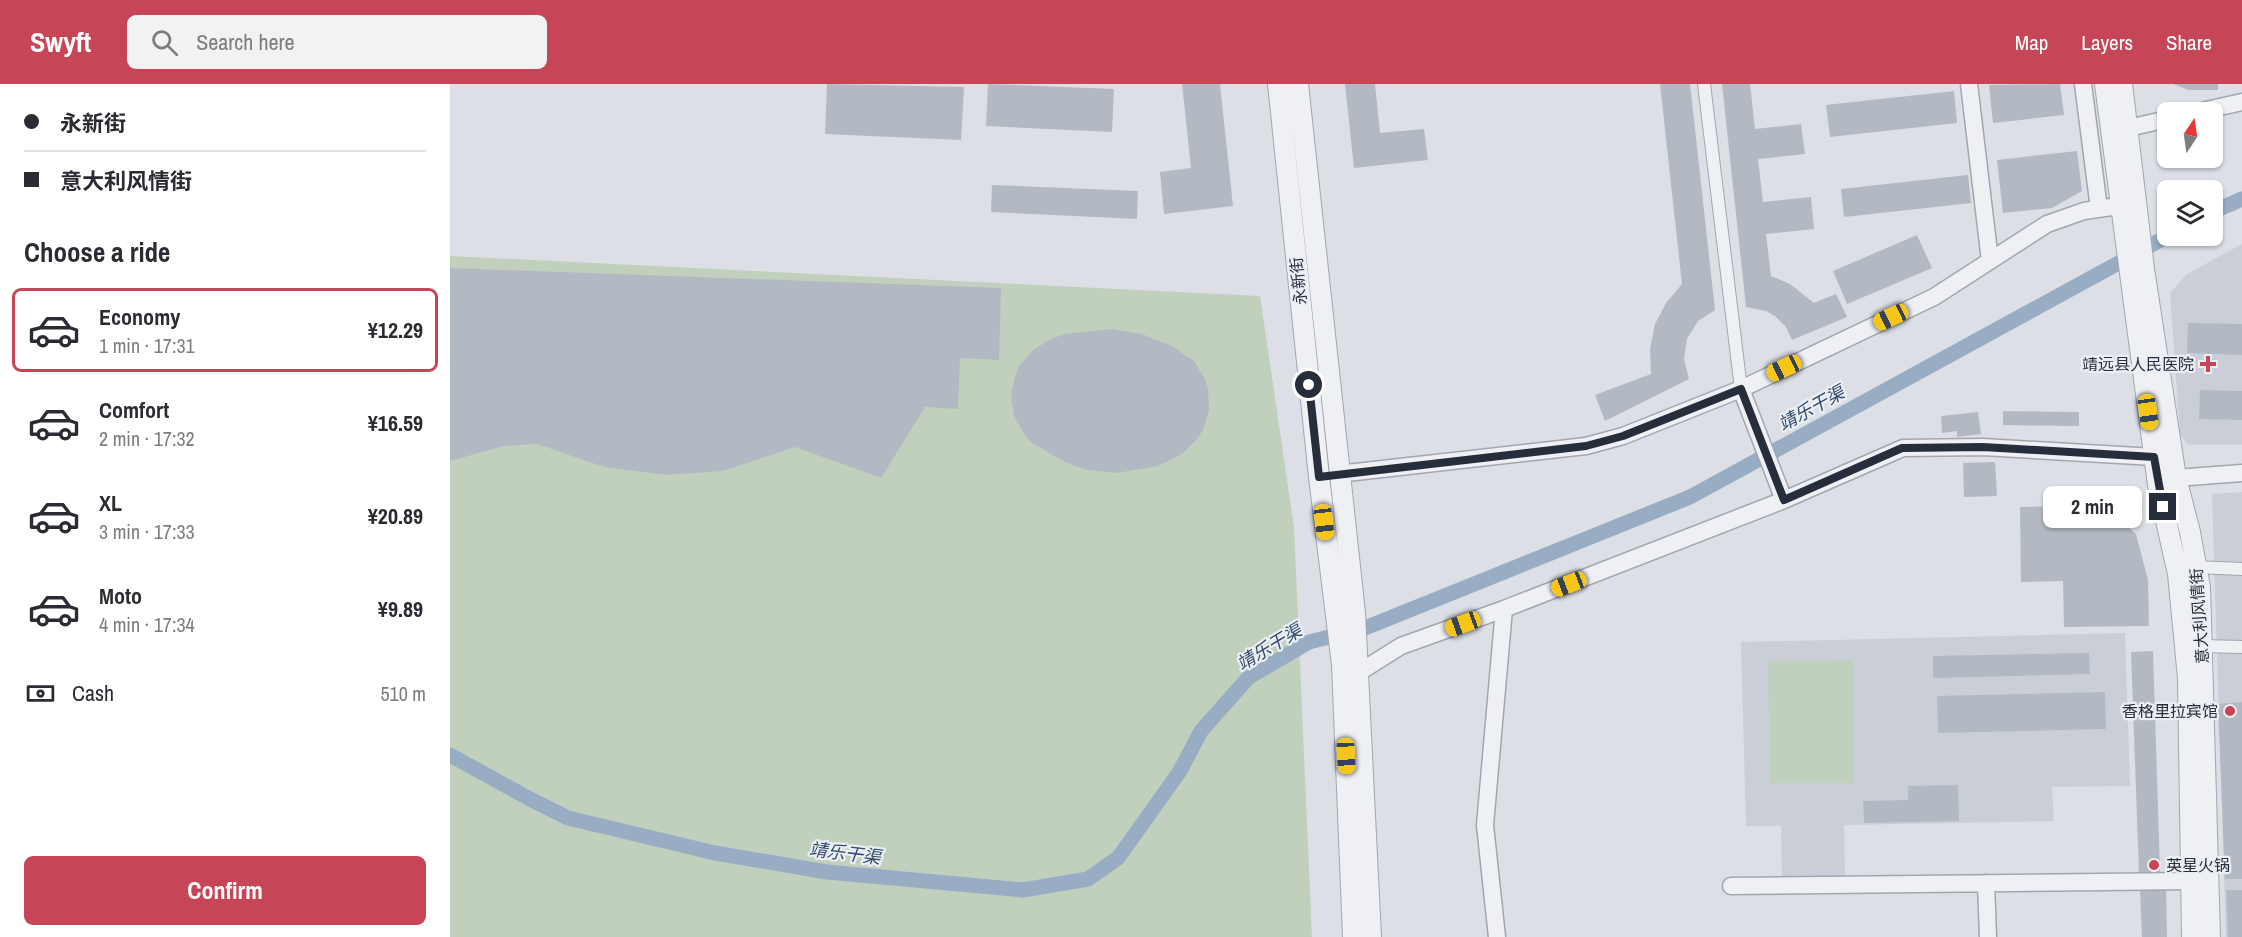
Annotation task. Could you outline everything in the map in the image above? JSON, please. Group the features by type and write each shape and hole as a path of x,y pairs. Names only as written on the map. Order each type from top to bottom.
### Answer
{"street":[{"name":"永新街","path":"1278,84 1319,477 1345,613"},
{"name":"永新街","path":"1298,84 1338,474 1345,613"},
{"path":"1704,84 1741,389 1784,500"},
{"path":"1969,84 1989,261"},
{"path":"2082,84 2099,209"},
{"name":"意大利风情街","path":"2104,84 2129,205 2178,574 2188,678 2192,937"},
{"name":"意大利风情街","path":"2122,84 2128,128 2129,205"},
{"path":"2223,106 2242,102"},
{"path":"2128,128 2157,121"},
{"path":"1319,477 1586,446 1623,436 1741,389 1934,297 2047,224 2084,211 2129,205"},
{"name":"意大利风情街","path":"2137,273 2154,457 2167,481 2196,567 2200,588 2210,937"},
{"path":"1352,666 1784,500 1902,448 1983,447 2154,457"},
{"path":"2167,481 2242,473"},
{"path":"2196,567 2242,569"},
{"path":"1497,937 1485,825 1504,609"},
{"path":"1345,613 1352,666 1371,937"},
{"path":"2202,646 2242,646"},
{"path":"1352,666 1353,937"},
{"path":"1731,886 2191,881"},
{"path":"1986,883 1988,937"}],"shaded area":[{"name":"靖远县人民医院","path":"2242,244 2242,445 2188,445 2180,434 2170,293 2187,274"},
{"path":"2242,492 2242,937 2226,937 2212,494"},
{"path":"2125,633 2130,786 2052,787 2054,821 1844,825 1845,877 1782,878 1781,826 1746,826 1741,642"}],"green space":[{"path":"450,256 1260,296 1294,527 1312,937 450,937"},
{"path":"1853,660 1854,783 1770,783 1768,661"}],"building":[{"path":"827,84 964,87 961,140 825,134"},
{"path":"988,84 1114,89 1112,132 986,126"},
{"path":"1182,84 1220,84 1233,206 1164,214 1160,172 1191,168"},
{"path":"1345,84 1375,84 1380,133 1424,129 1428,160 1354,168"},
{"path":"1660,84 1690,84 1715,310 1698,321 1687,339 1684,359 1689,379 1605,421 1595,395 1651,374 1650,349 1655,324 1666,303 1682,284"},
{"path":"1722,84 1750,84 1755,129 1801,124 1805,154 1758,159 1763,202 1811,197 1814,229 1766,234 1771,276 1790,284 1814,303 1836,294 1847,317 1792,340 1786,327 1775,316 1766,311 1746,307"},
{"path":"2060,84 2064,115 1993,123 1989,85"},
{"path":"2173,84 2218,84 2218,90 2189,90"},
{"path":"1954,91 1957,123 1830,137 1826,105"},
{"path":"2077,151 2082,191 2052,208 2003,213 1997,160"},
{"path":"1968,175 1971,203 1844,217 1841,189"},
{"path":"992,185 1138,191 1137,219 991,212"},
{"path":"1917,235 1932,268 1847,304 1833,271"},
{"path":"450,268 1001,288 999,360 960,358 958,409 925,407 881,478 795,447 723,471 666,475 604,467 537,444 504,446 450,461"},
{"path":"2188,323 2242,324 2242,355 2187,353"},
{"path":"1111,329 1142,334 1172,346 1194,361 1205,379 1209,410 1203,430 1182,454 1158,466 1117,473 1074,466 1031,442 1014,416 1011,396 1015,376 1019,366 1033,350 1065,334"},
{"path":"2200,390 2242,391 2242,420 2199,419"},
{"path":"2003,411 2079,412 2079,426 2003,425"},
{"path":"1978,412 1981,434 1957,437 1957,431 1942,433 1941,416"},
{"path":"1995,462 1997,496 1964,497 1963,463"},
{"path":"2103,506 2136,534 2148,580 2149,626 2064,627 2063,581 2021,582 2020,507"},
{"path":"2153,651 2160,872 2139,873 2131,652"},
{"path":"2089,653 2090,674 1933,678 1933,656"},
{"path":"2105,692 2106,729 1938,733 1937,696"},
{"path":"2242,702 2242,879 2225,879 2218,704"},
{"path":"1958,785 1959,821 1864,823 1863,801 1908,800 1908,786"},
{"path":"2166,888 2167,937 2142,937 2140,889"},
{"path":"2226,890 2242,890 2242,937 2228,937"}],"waterway":[{"name":"靖乐干渠","path":"2223,207 2242,199"},
{"name":"靖乐干渠","path":"450,755 568,818 715,853 827,872 1023,890 1088,879 1118,858 1180,771 1201,731 1249,677 1309,642 1365,628 1690,497 2157,242"}],"place":[{"name":"靖远县人民医院","path":"2208,364"},
{"name":"香格里拉宾馆","path":"2230,711"},
{"name":"英星火锅","path":"2154,865"}],"route":[{"path":"1309,385 1319,477 1586,446 1623,436 1741,389 1784,500 1902,448 1983,447 2154,457 2163,507"}]}
